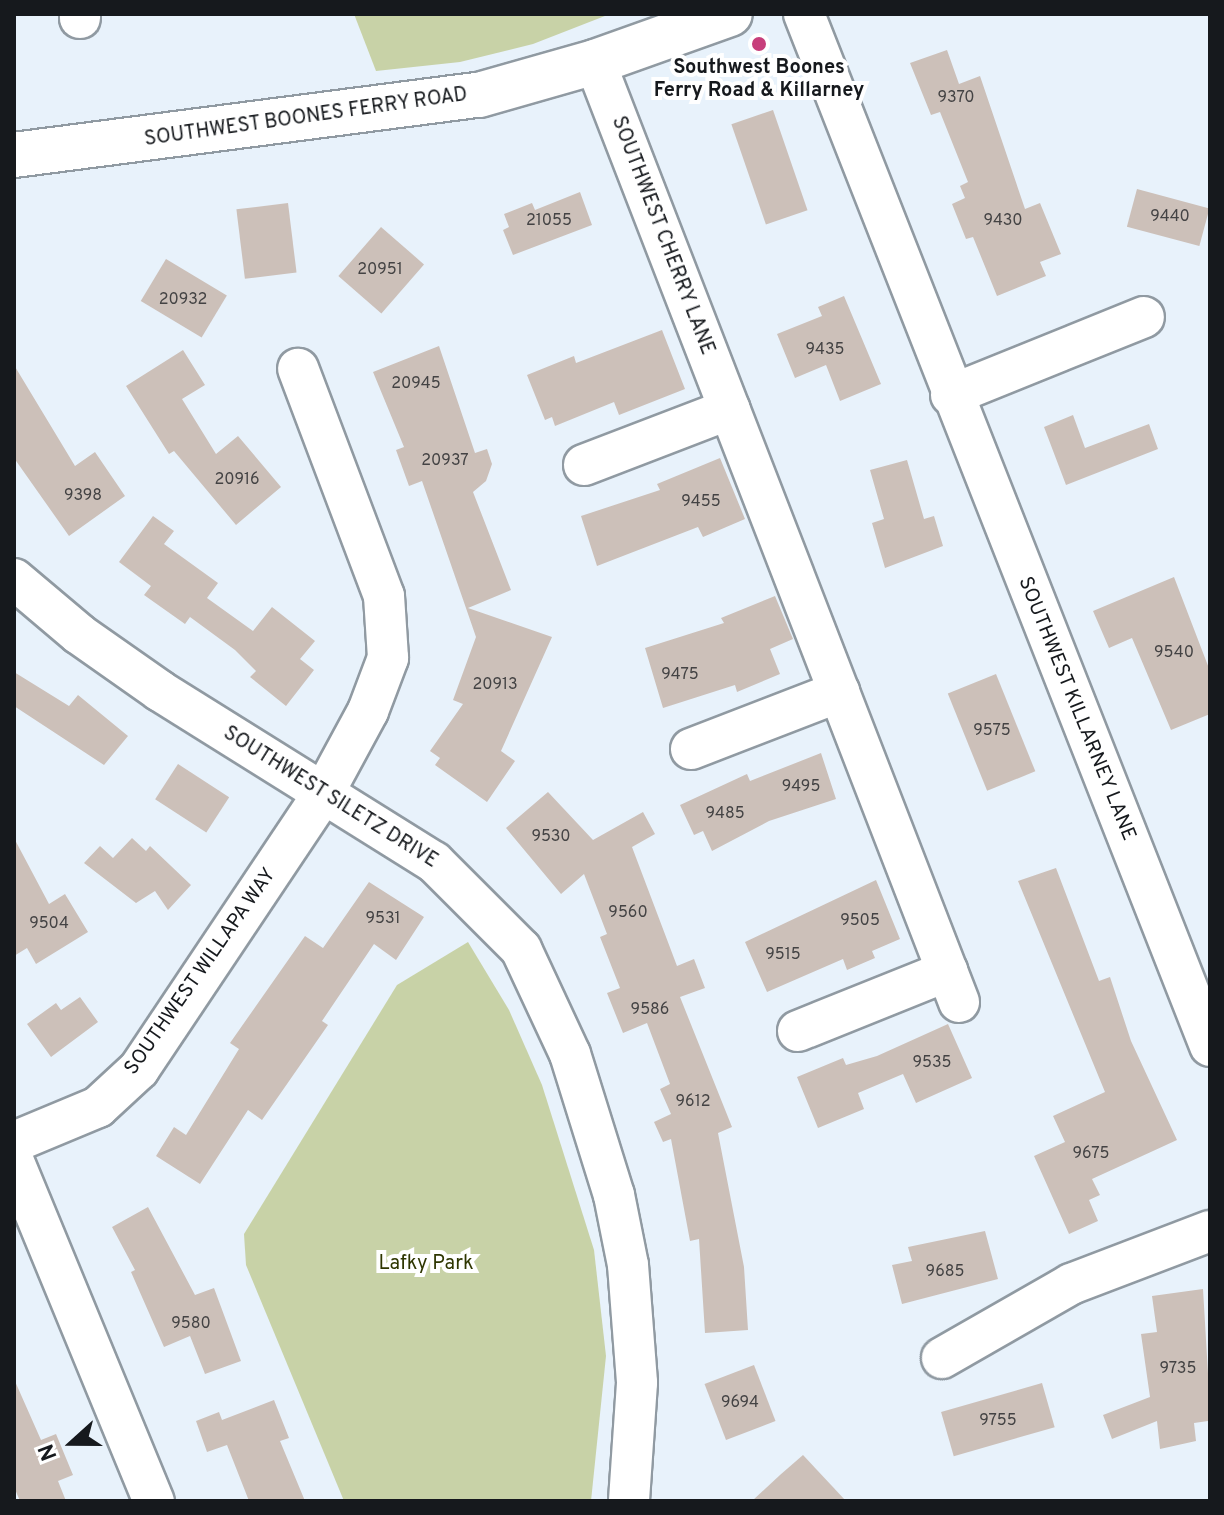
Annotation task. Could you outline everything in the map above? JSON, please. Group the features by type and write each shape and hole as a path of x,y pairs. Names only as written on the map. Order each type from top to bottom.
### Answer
{"main road":[{"name":"SOUTHWEST BOONES FERRY ROAD","path":"14,155 401,109 494,91 595,62 730,14"}],"street":[{"name":"SOUTHWEST KILLARNEY LANE","path":"804,14 951,395 1207,1030"},
{"name":"SOUTHWEST CHERRY LANE","path":"595,62 953,987 798,1031"},
{"path":"951,395 1144,317"},
{"name":"SOUTHWEST WILLAPA WAY","path":"14,1142 98,1107 139,1069 322,796 368,711 388,658 384,596 298,369"},
{"path":"584,465 730,409"},
{"name":"SOUTHWEST SILETZ DRIVE","path":"14,579 90,643 322,796 398,838 468,892 521,949 552,1006 614,1195 628,1265 637,1383 629,1501"},
{"path":"691,749 839,692"},
{"path":"14,1162 154,1501"},
{"path":"942,1358 1071,1284 1210,1231"}],"green space":[{"path":"354,14 610,14 533,44 460,62 376,71"},
{"name":"Lafky Park","path":"468,942 509,1010 542,1085 594,1250 606,1356 591,1501 344,1501 246,1265 244,1234 397,985"}],"building":[{"path":"947,50 959,84 980,76 1025,209 1040,203 1061,254 1040,262 1046,276 997,296 973,237 966,239 952,204 965,198 960,186 968,182 940,112 931,115 910,63"},
{"path":"773,110 808,210 766,225 731,124"},
{"path":"1137,189 1209,208 1199,246 1127,227"},
{"path":"580,192 592,225 513,255 503,230 509,227 504,214 532,203 535,210"},
{"path":"288,203 297,272 245,279 236,209"},
{"path":"381,227 424,264 381,313 338,276"},
{"path":"166,259 227,296 202,338 141,301"},
{"path":"844,296 881,384 840,401 826,365 795,378 777,334 822,316 818,307"},
{"path":"662,330 685,389 619,415 614,402 555,426 552,417 545,420 527,375 574,356 576,363"},
{"path":"439,346 475,453 487,449 492,464 486,481 473,492 511,590 468,608 552,637 501,751 515,761 487,802 435,765 440,758 430,751 463,704 453,700 476,637 422,481 409,486 396,450 404,447 373,372"},
{"path":"183,350 205,385 182,399 216,454 238,436 281,487 236,525 174,451 169,454 126,386"},
{"path":"14,365 75,466 95,452 125,496 69,536 14,458"},
{"path":"1073,415 1085,448 1149,424 1158,449 1066,485 1044,427"},
{"path":"720,458 745,519 703,537 698,527 597,566 581,516 660,490 657,484"},
{"path":"907,460 924,519 934,516 943,546 885,568 872,523 884,519 870,470"},
{"path":"153,516 174,531 164,544 218,583 207,598 253,631 272,607 315,641 300,659 314,670 286,706 250,677 256,671 235,650 190,617 185,624 144,595 151,586 119,562"},
{"path":"1174,577 1210,671 1210,714 1171,730 1132,638 1109,648 1093,611"},
{"path":"775,596 793,639 770,649 780,674 737,692 735,685 663,708 645,648 724,623 721,618"},
{"path":"14,672 69,706 78,695 128,736 104,765 14,706"},
{"path":"996,674 1035,771 987,791 948,693"},
{"path":"821,753 836,799 769,821 712,851 703,831 694,835 680,805 747,774 750,781"},
{"path":"178,764 229,797 206,832 155,799"},
{"path":"548,792 593,840 643,812 655,834 632,847 677,966 694,959 705,988 680,997 732,1127 718,1133 744,1267 748,1330 705,1333 699,1239 690,1241 671,1139 663,1142 654,1122 671,1114 660,1089 670,1084 647,1023 623,1033 607,993 620,988 600,937 607,934 584,874 561,894 506,828"},
{"path":"14,838 49,904 65,894 88,932 36,964 27,948 14,956"},
{"path":"132,838 146,851 150,846 191,885 168,910 155,891 136,903 84,863 100,846 113,858"},
{"path":"1056,868 1099,981 1110,977 1131,1041 1177,1140 1092,1179 1100,1195 1089,1200 1098,1221 1069,1234 1034,1156 1065,1142 1053,1116 1105,1092 1018,881"},
{"path":"876,880 900,939 872,951 875,958 847,970 843,959 767,992 745,942"},
{"path":"369,882 424,917 396,960 374,944 322,1021 328,1025 262,1120 248,1110 200,1184 156,1156 174,1127 186,1135 239,1049 230,1043 305,936 323,948"},
{"path":"80,997 98,1022 51,1057 27,1024 56,1003 61,1010"},
{"path":"948,1024 972,1078 916,1103 903,1074 858,1093 864,1109 818,1128 797,1077 843,1058 846,1065 877,1056"},
{"path":"148,1207 195,1295 214,1288 241,1361 205,1374 190,1336 164,1347 131,1272 135,1270 112,1227"},
{"path":"985,1231 998,1279 902,1304 892,1265 912,1261 908,1247"},
{"path":"1203,1289 1210,1407 1208,1421 1194,1423 1196,1441 1160,1449 1157,1421 1112,1439 1103,1415 1150,1397 1141,1334 1157,1332 1152,1296"},
{"path":"754,1365 776,1421 726,1440 705,1384"},
{"path":"14,1379 41,1440 56,1434 73,1475 58,1481 66,1501 20,1501 14,1487"},
{"path":"1042,1383 1055,1427 954,1456 941,1412"},
{"path":"274,1400 289,1438 280,1441 305,1501 249,1501 227,1445 207,1452 196,1421 219,1412 222,1420"},
{"path":"803,1455 846,1501 752,1501 780,1475"}],"place":[{"name":"Southwest Boones Ferry Road & Killarney","path":"759,44"}]}
